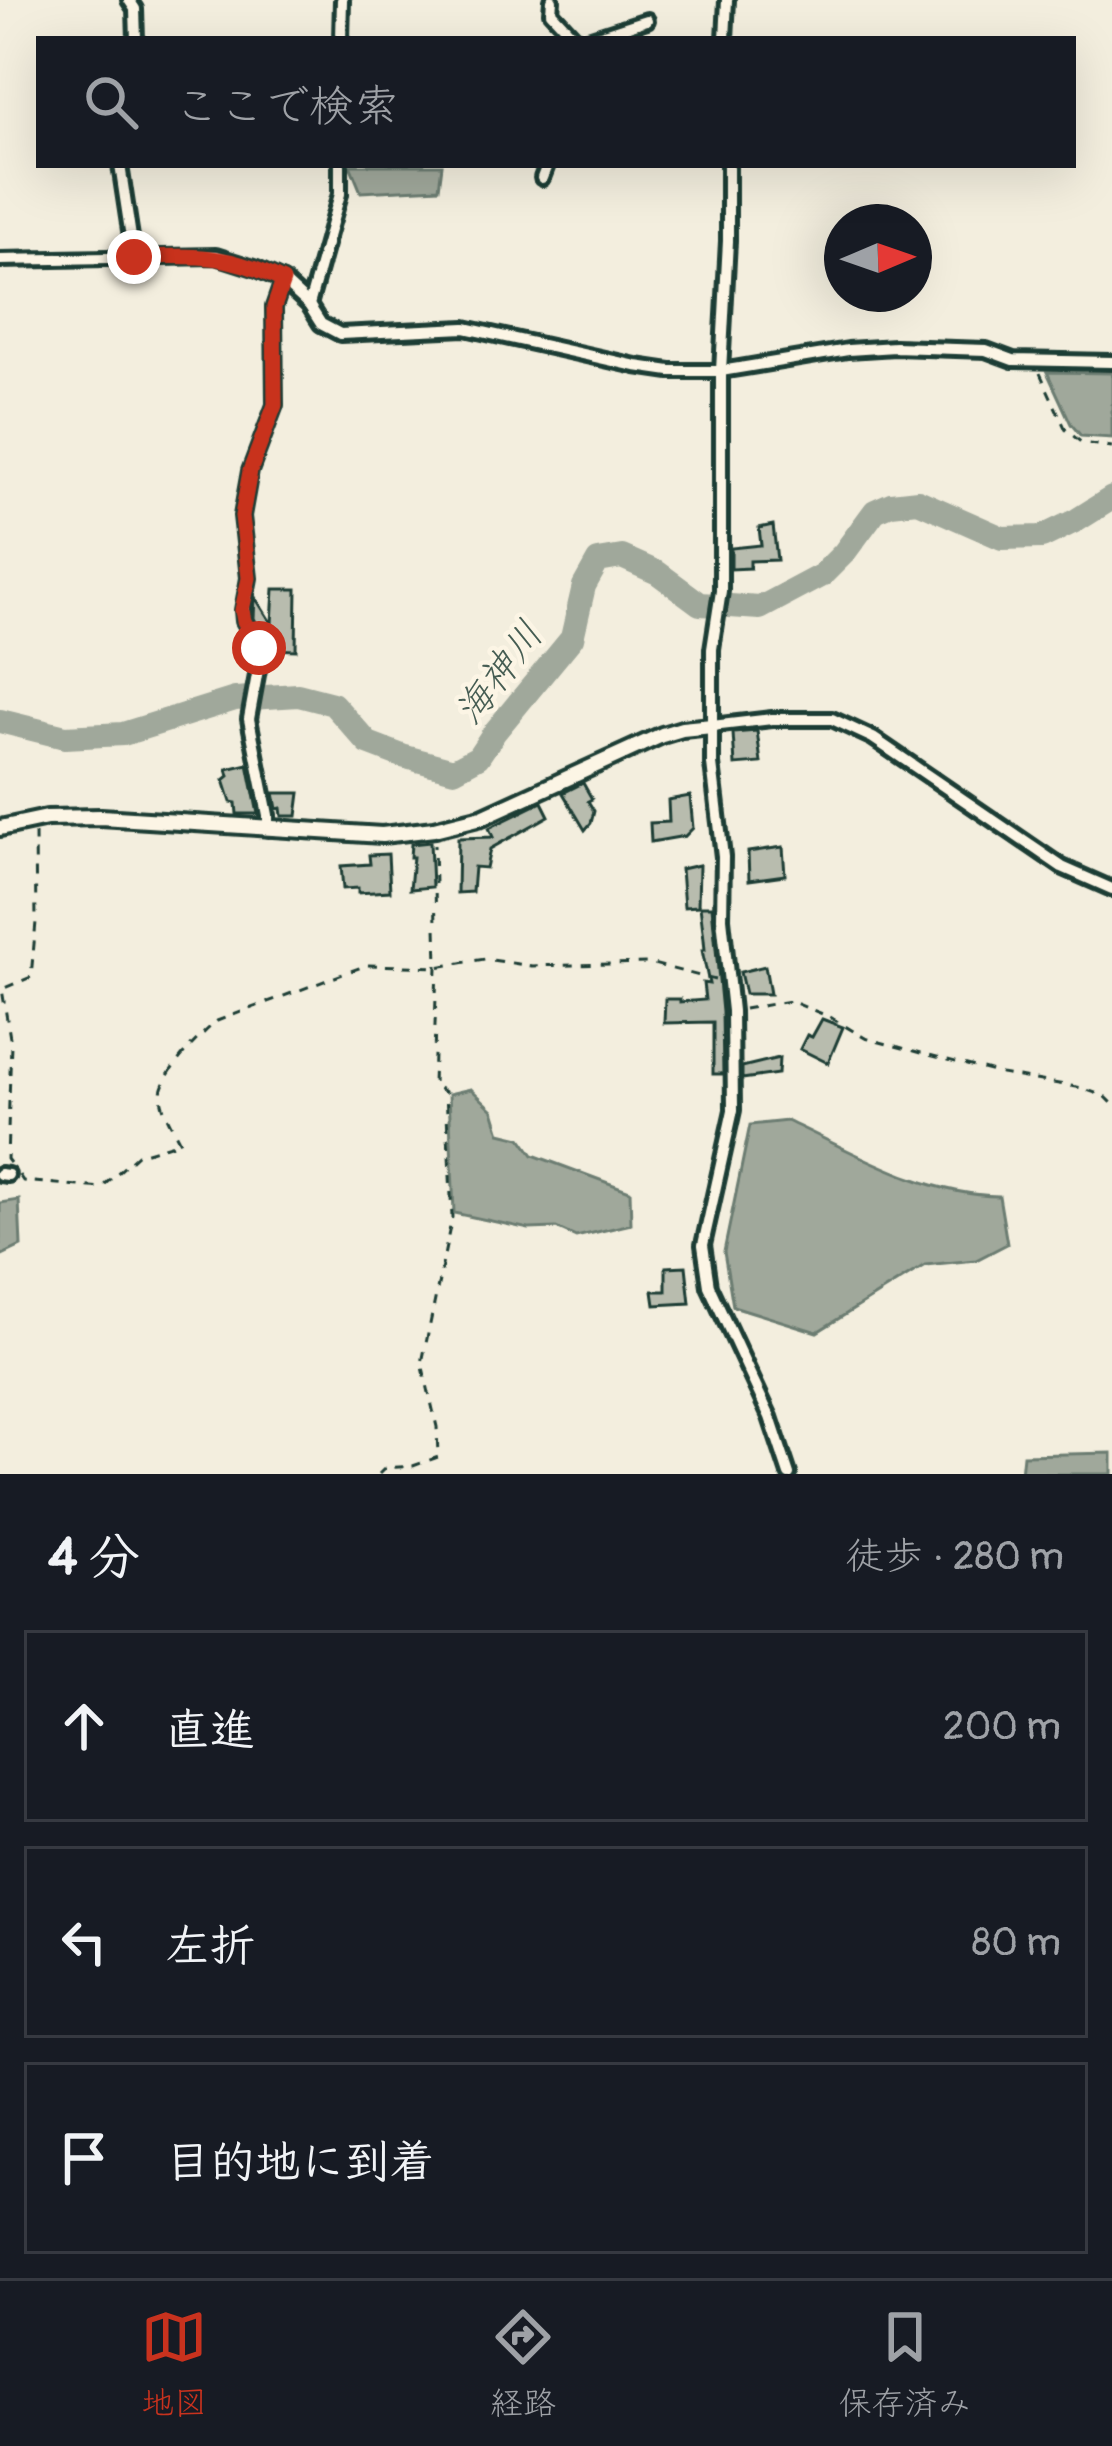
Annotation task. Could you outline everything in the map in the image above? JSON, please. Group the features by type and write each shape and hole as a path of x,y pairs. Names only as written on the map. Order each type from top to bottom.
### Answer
{"street":[{"path":"129,0 135,9 136,36"},
{"path":"340,36 342,0"},
{"path":"552,0 551,12 573,36"},
{"path":"724,36 727,0"},
{"path":"597,36 647,20"},
{"path":"120,168 134,257"},
{"path":"309,305 340,194 340,168"},
{"path":"542,178 546,168"},
{"path":"728,168 721,591 712,649 712,764 733,1011 733,1110 703,1245 709,1286 770,1417 789,1474"},
{"path":"0,260 216,256 283,281 321,324 340,334 465,328 670,371 721,371 895,347 986,350 1013,360 1112,362"},
{"path":"268,829 249,711 259,648 242,610 249,578 242,516 250,471 275,405 274,307 283,281"},
{"path":"0,828 35,820 101,817 382,835 434,829 482,817 682,729 832,718 873,738 1062,867 1112,889"}],"path":[{"path":"1035,361 1066,430 1082,443 1112,447"},
{"path":"35,820 31,977 2,989 11,1043 7,1159 23,1181 101,1189 137,1155 180,1142 160,1096 165,1079 204,1031 217,1021 367,965 437,967 485,959 532,966 649,963 729,982"},
{"path":"379,1474 385,1468 413,1466 438,1457 437,1426 422,1363 452,1217 446,1093 433,1084 434,829"},
{"path":"733,1011 790,1001 865,1038 1000,1074 1082,1088 1112,1103"}],"shaded area":[{"path":"351,168 442,168 439,188 361,192"},
{"path":"1047,372 1112,373 1112,438 1081,436"},
{"path":"471,1089 493,1110 500,1133 521,1138 533,1155 630,1191 631,1224 576,1237 556,1228 529,1229 454,1213 449,1094"},
{"path":"787,1121 917,1180 999,1196 1007,1244 976,1260 925,1265 817,1332 733,1306 724,1252 750,1125"},
{"path":"19,1200 21,1246 0,1256 0,1203"},
{"path":"1112,1453 1112,1474 1021,1474 1023,1455"}],"building":[{"path":"773,525 777,560 750,561 750,568 731,569 731,548 761,545 759,528"},
{"path":"274,589 297,589 296,650 269,649 254,618 255,597 272,624"},
{"path":"757,731 761,763 735,765 733,733"},
{"path":"248,764 258,814 237,814 224,780 229,776 227,769"},
{"path":"583,783 594,811 585,830 563,793"},
{"path":"274,793 300,793 297,816 282,816"},
{"path":"690,796 693,828 685,836 651,842 650,823 669,822 668,800"},
{"path":"542,802 549,816 490,849 486,868 474,867 472,892 457,893 458,838 493,837 489,828"},
{"path":"430,842 432,887 410,889 411,844"},
{"path":"783,847 785,875 749,880 748,852"},
{"path":"388,854 390,891 343,889 341,866 370,864 369,855"},
{"path":"699,865 698,906 684,907 681,869"},
{"path":"700,906 712,906 723,1074 713,1074 713,1022 664,1023 665,999 705,1000 703,983 709,984"},
{"path":"765,966 770,994 745,994 740,972"},
{"path":"822,1019 843,1027 828,1063 800,1049"},
{"path":"779,1058 778,1074 742,1079 742,1067"},
{"path":"686,1266 690,1303 655,1305 653,1291 666,1291 666,1267"}],"waterway":[{"name":"海神川","path":"0,721 65,737 123,734 235,699 298,695 333,704 368,743 454,770 478,757 572,638 584,586 598,561 622,557 658,573 700,604 760,608 822,575 875,511 891,504 918,501 1002,538 1042,537 1112,498"}],"route":[{"path":"134,257 216,256 283,281 274,307 275,405 250,471 242,516 249,578 242,610 259,648"}]}
